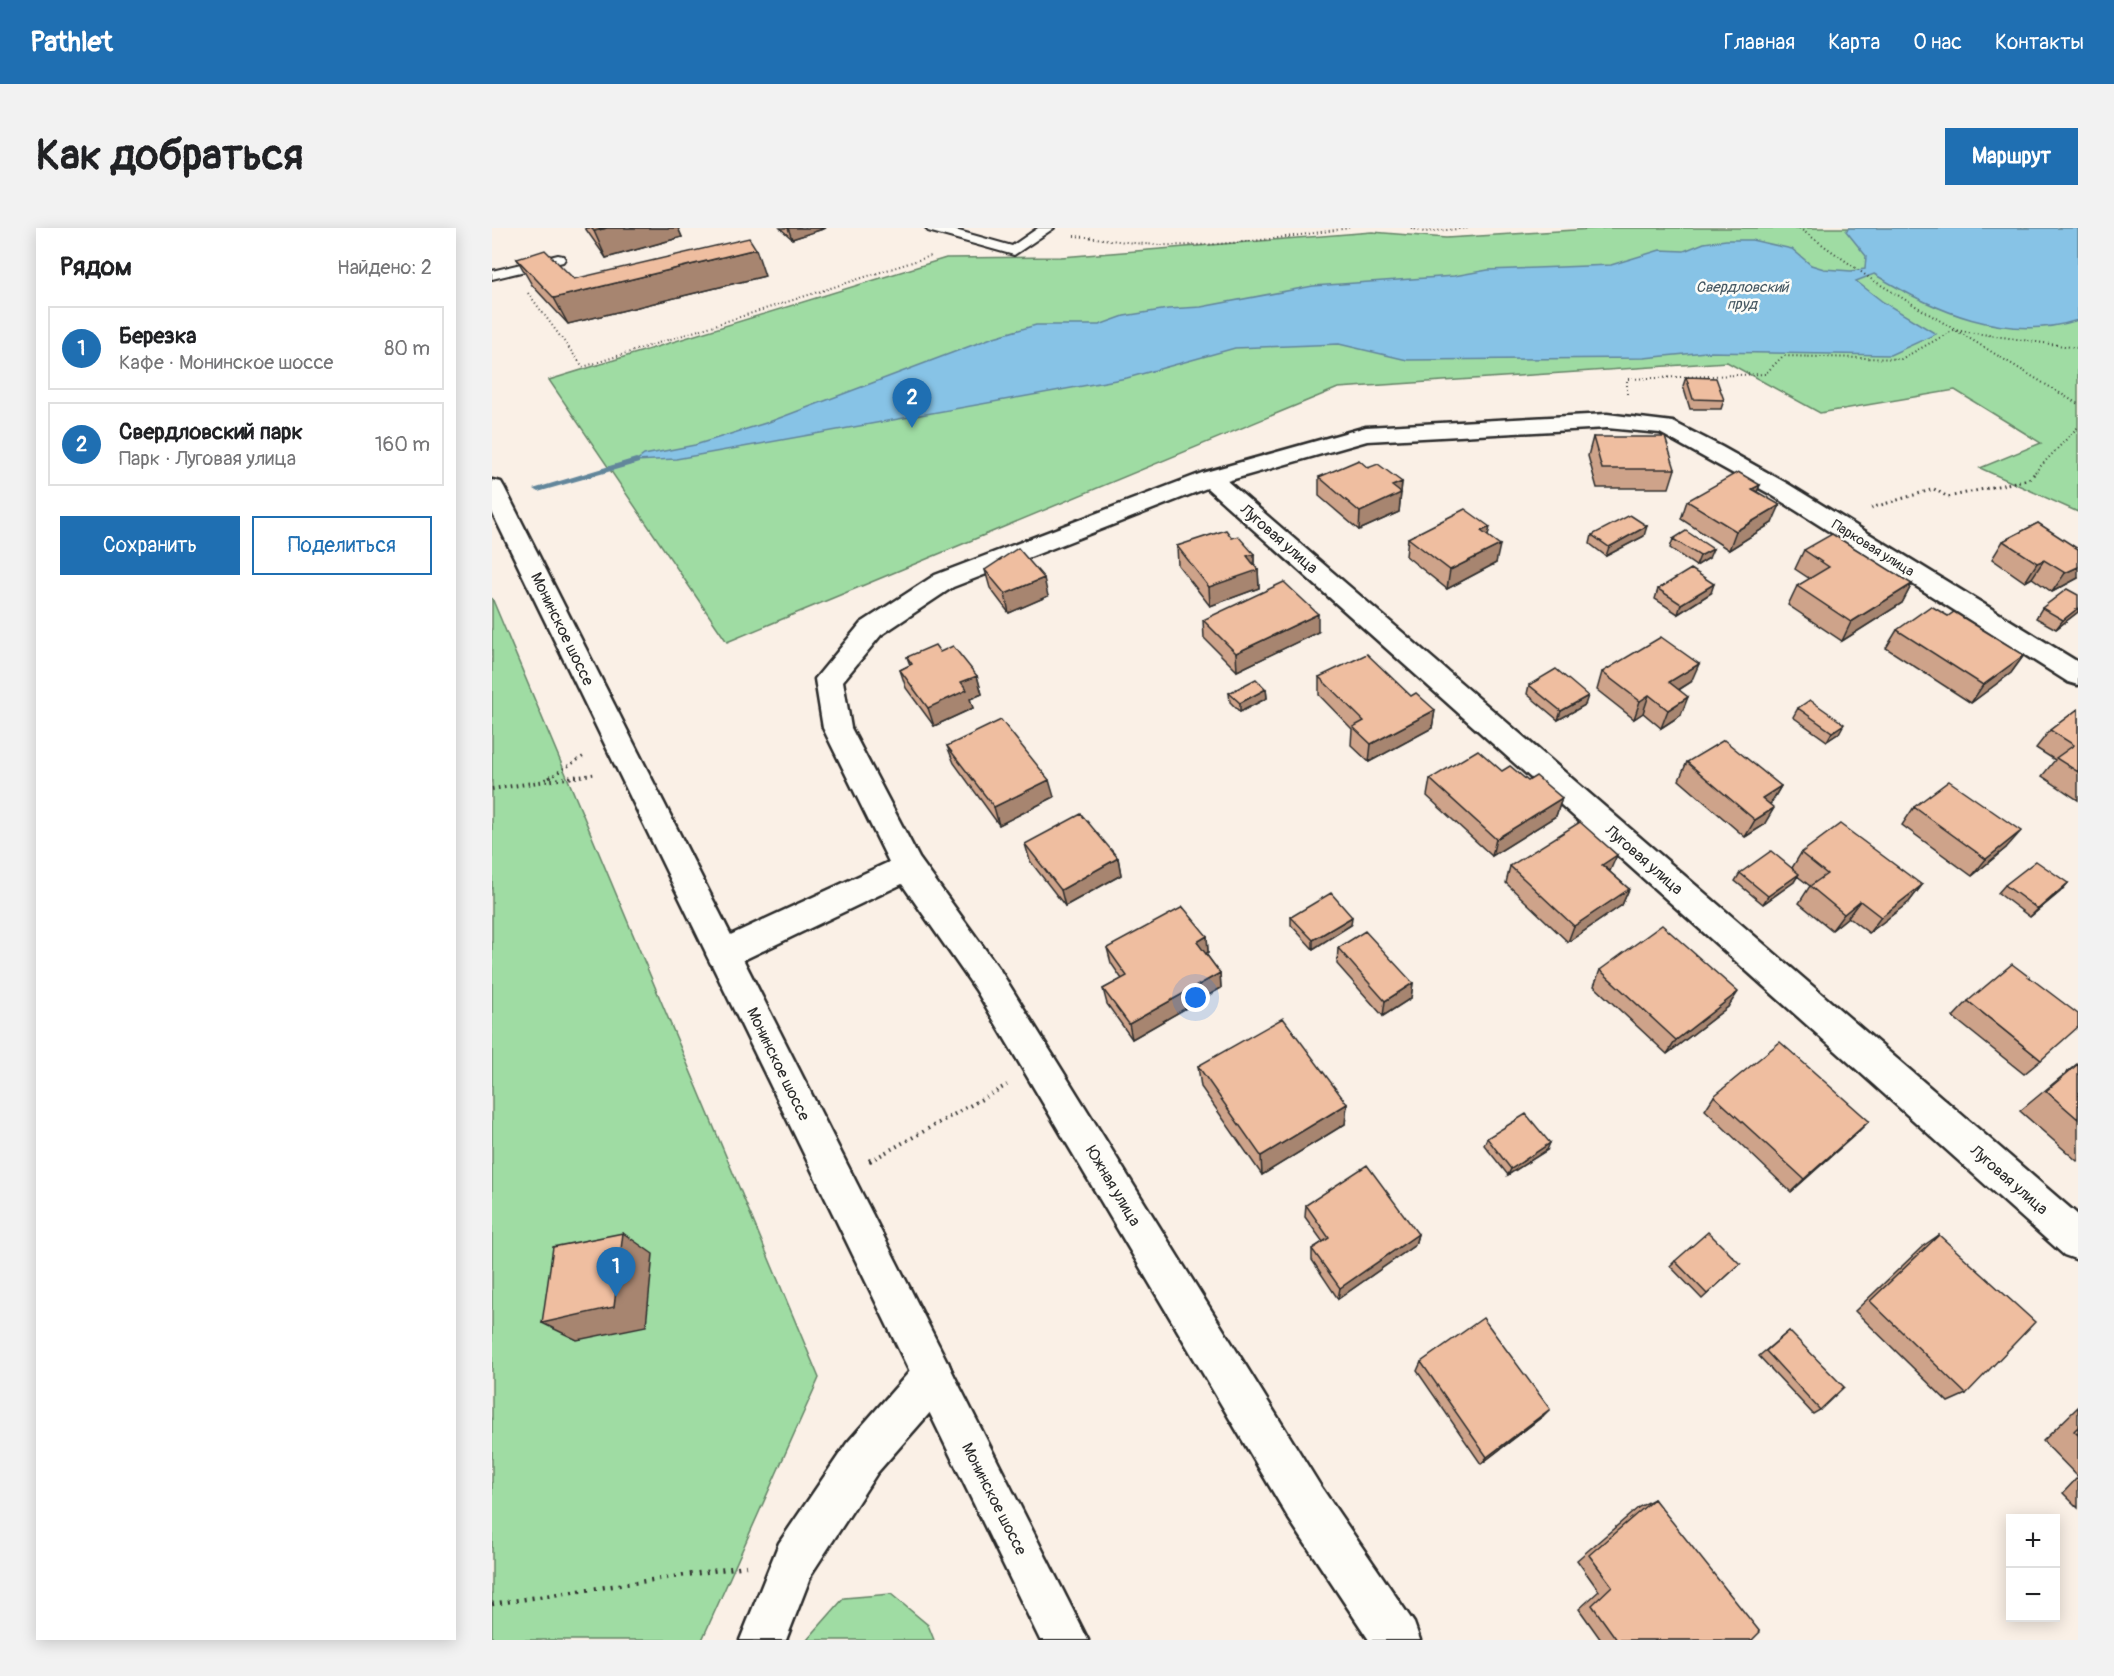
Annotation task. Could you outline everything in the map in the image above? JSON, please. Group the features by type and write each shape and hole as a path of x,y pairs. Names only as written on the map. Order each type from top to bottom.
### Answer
{"street":[{"name":"Южная улица","path":"1397,1640 1305,1503 988,980 908,867 837,728 829,679 871,629 944,581 1210,478 1366,434 1607,421 1665,427"},
{"name":"Парковая улица","path":"1665,427 1724,457 1830,520 2078,675"},
{"name":"Луговая улица","path":"1210,478 2078,1241"},
{"name":"Монинское шоссе","path":"492,487 1065,1640"},
{"path":"723,954 908,867"},
{"path":"763,1640 795,1559 862,1458 933,1377"}],"lane":[{"path":"933,228 1014,251 1047,228"},
{"path":"492,275 558,259"}],"path":[{"path":"1032,238 1067,235 1105,237 1158,245 1225,245 1349,228"},
{"path":"1411,228 1424,232 1470,228"},
{"path":"1799,228 1871,279 2078,404"},
{"path":"512,270 583,367 979,241"},
{"path":"1607,421 1628,401 1627,379 1765,374 1783,356 1901,359 1954,330 2078,348"},
{"path":"1830,520 1934,489 1948,498 2030,479 2078,427"},
{"path":"542,782 589,753"},
{"path":"492,789 599,773"},
{"path":"868,1162 1041,1066"},
{"path":"492,1604 795,1559"}],"green space":[{"path":"1608,228 2078,228 2078,512 1980,468 2041,443 1955,390 1820,413 1727,362 1338,388 727,642 549,380 946,258 1061,257 1372,232 1446,238"},
{"path":"492,598 819,1378 702,1640 492,1640"},
{"path":"891,1594 928,1625 934,1640 807,1640 844,1598"}],"water":[{"name":"Свердловский пруд","path":"1849,228 2078,228 2078,320 2051,326 2024,328 1972,320 1921,300 1874,274 1856,281 1883,302 1936,334 1890,355 1706,352 1644,358 1407,360 1339,344 1235,348 1127,378 676,459 636,461 644,455 695,445 769,422 994,337 1036,325 1099,325 1124,316 1168,309 1201,307 1313,286 1454,276 1488,270 1611,265 1660,250 1684,251 1704,243 1726,240 1752,240 1792,249 1811,265 1824,269 1851,271 1865,269 1866,256 1846,231"}],"building":[{"path":"591,228 607,228 594,231"},
{"path":"749,238 756,249 554,298 517,259 545,250 574,279"},
{"path":"1686,377 1716,378 1724,400 1693,399"},
{"path":"1593,437 1665,437 1675,469 1602,469"},
{"path":"1359,460 1368,468 1378,464 1402,482 1392,486 1401,493 1360,512 1319,477"},
{"path":"1738,472 1760,485 1752,489 1780,505 1736,531 1687,501"},
{"path":"1465,509 1490,527 1481,531 1500,545 1450,570 1408,538"},
{"path":"1630,515 1647,526 1609,547 1592,535"},
{"path":"2038,523 2078,549 2078,567 2065,573 2044,560 2037,563 2003,541"},
{"path":"1226,530 1232,538 1238,536 1254,554 1247,556 1258,570 1209,587 1177,546"},
{"path":"1686,531 1713,549 1700,556 1673,539"},
{"path":"1832,534 1912,584 1851,622 1797,586 1829,567 1804,550"},
{"path":"1018,548 1044,578 1005,594 985,570"},
{"path":"1691,569 1714,584 1681,604 1658,589"},
{"path":"1284,582 1318,614 1236,653 1203,620"},
{"path":"2067,589 2078,595 2078,608 2063,620 2042,608"},
{"path":"1931,606 1948,616 1954,612 2024,655 1983,685 1897,630"},
{"path":"1661,637 1699,664 1669,682 1688,697 1668,710 1649,695 1640,701 1602,672"},
{"path":"935,645 940,652 953,646 977,676 961,682 967,690 928,708 900,670 912,664 907,657"},
{"path":"1367,654 1411,696 1416,693 1435,710 1371,744 1353,727 1364,721 1319,677"},
{"path":"1556,669 1588,696 1561,711 1529,685"},
{"path":"1256,679 1266,689 1240,703 1229,693"},
{"path":"1810,700 1844,724 1832,732 1798,708"},
{"path":"2078,709 2078,772 2056,758 2074,745 2050,730"},
{"path":"1001,720 1049,780 994,807 947,746"},
{"path":"1724,740 1781,786 1762,798 1774,808 1755,820 1687,762"},
{"path":"1478,750 1502,771 1510,766 1528,781 1536,776 1562,798 1496,839 1430,779"},
{"path":"1949,781 2021,831 1986,859 1914,807"},
{"path":"1081,814 1118,858 1061,890 1025,844"},
{"path":"1580,822 1617,855 1602,865 1629,889 1574,926 1510,866"},
{"path":"1840,824 1922,885 1881,917 1860,901 1844,914 1810,886 1827,874 1801,853"},
{"path":"1771,851 1799,874 1768,896 1740,873"},
{"path":"2036,861 2068,883 2038,909 2005,885"},
{"path":"1331,893 1352,917 1313,940 1291,917"},
{"path":"1183,907 1207,936 1197,942 1220,973 1129,1024 1103,989 1127,976 1107,948"},
{"path":"1662,925 1738,992 1676,1040 1600,970"},
{"path":"1365,931 1413,983 1385,1001 1338,948"},
{"path":"2012,964 2078,1014 2078,1027 2041,1060 1968,1001"},
{"path":"1283,1018 1347,1104 1261,1156 1198,1066"},
{"path":"1780,1042 1869,1121 1804,1179 1714,1096"},
{"path":"2078,1064 2078,1119 2046,1091"},
{"path":"1526,1114 1550,1143 1511,1169 1487,1138"},
{"path":"1367,1165 1418,1234 1340,1288 1312,1249 1329,1238 1306,1205"},
{"path":"1708,1232 1740,1264 1707,1294 1675,1261"},
{"path":"623,1233 614,1307 542,1323 553,1247"},
{"path":"1939,1235 2035,1322 1966,1394 1870,1301"},
{"path":"1483,1318 1550,1409 1487,1457 1421,1362"},
{"path":"1789,1331 1844,1387 1820,1410 1766,1351"},
{"path":"1654,1499 1760,1632 1752,1640 1617,1640 1592,1605 1612,1586 1589,1555"}],"waterway":[{"path":"538,489 636,461"}],"place":[{"name":"Свердловский парк","path":"912,428"},
{"name":"Березка","path":"616,1297"}]}
